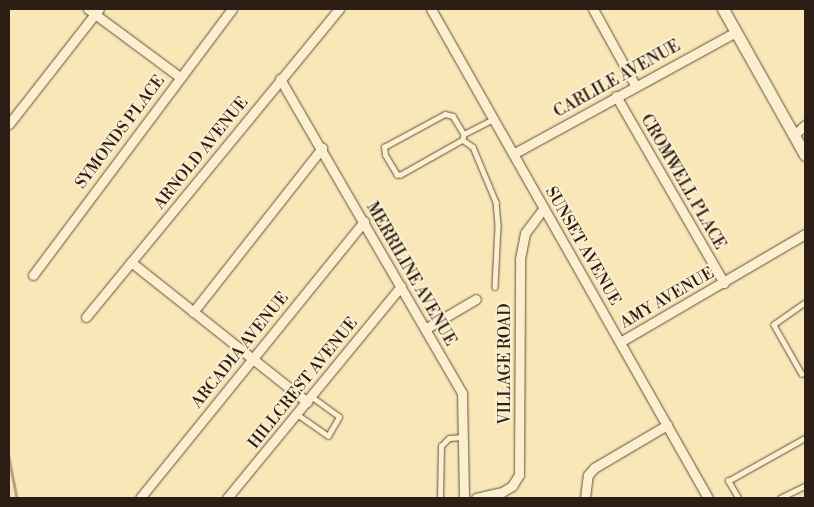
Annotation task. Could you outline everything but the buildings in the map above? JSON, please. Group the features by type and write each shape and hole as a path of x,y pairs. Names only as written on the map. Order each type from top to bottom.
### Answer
{"main road":[{"path":"723,9 805,156"}],"street":[{"name":"SYMONDS PLACE","path":"32,274 232,9"},
{"name":"ARNOLD AVENUE","path":"86,317 338,9"},
{"name":"SUNSET AVENUE","path":"431,9 708,498"},
{"path":"593,9 636,85"},
{"path":"9,124 94,10 180,76"},
{"name":"CARLILE AVENUE","path":"513,154 736,32"},
{"name":"MERRILINE AVENUE","path":"280,79 322,148 462,393 464,498"},
{"name":"CROMWELL PLACE","path":"616,96 724,283"},
{"path":"794,135 805,125"},
{"path":"193,312 322,148"},
{"name":"VILLAGE ROAD","path":"476,498 502,492 512,486 519,475 520,258 525,233 544,208"},
{"name":"ARCADIA AVENUE","path":"140,498 364,221"},
{"name":"AMY AVENUE","path":"620,342 805,234"},
{"path":"131,262 252,359 309,400"},
{"name":"HILLCREST AVENUE","path":"228,498 401,286"},
{"path":"425,329 476,299"},
{"path":"585,498 588,475 594,468 667,425"}],"lane":[{"path":"445,114 452,116 464,134 463,140 401,176 397,175 384,147 445,114"},
{"path":"464,134 493,119"},
{"path":"463,140 472,147 496,202 495,287"},
{"path":"805,303 774,325 802,374 805,374"},
{"path":"297,414 328,436 339,418 309,400"},
{"path":"440,498 441,446 449,438 464,437"},
{"path":"738,498 728,481 805,438"},
{"path":"780,498 805,486"}],"waterway":[{"path":"9,457 17,498"}]}
